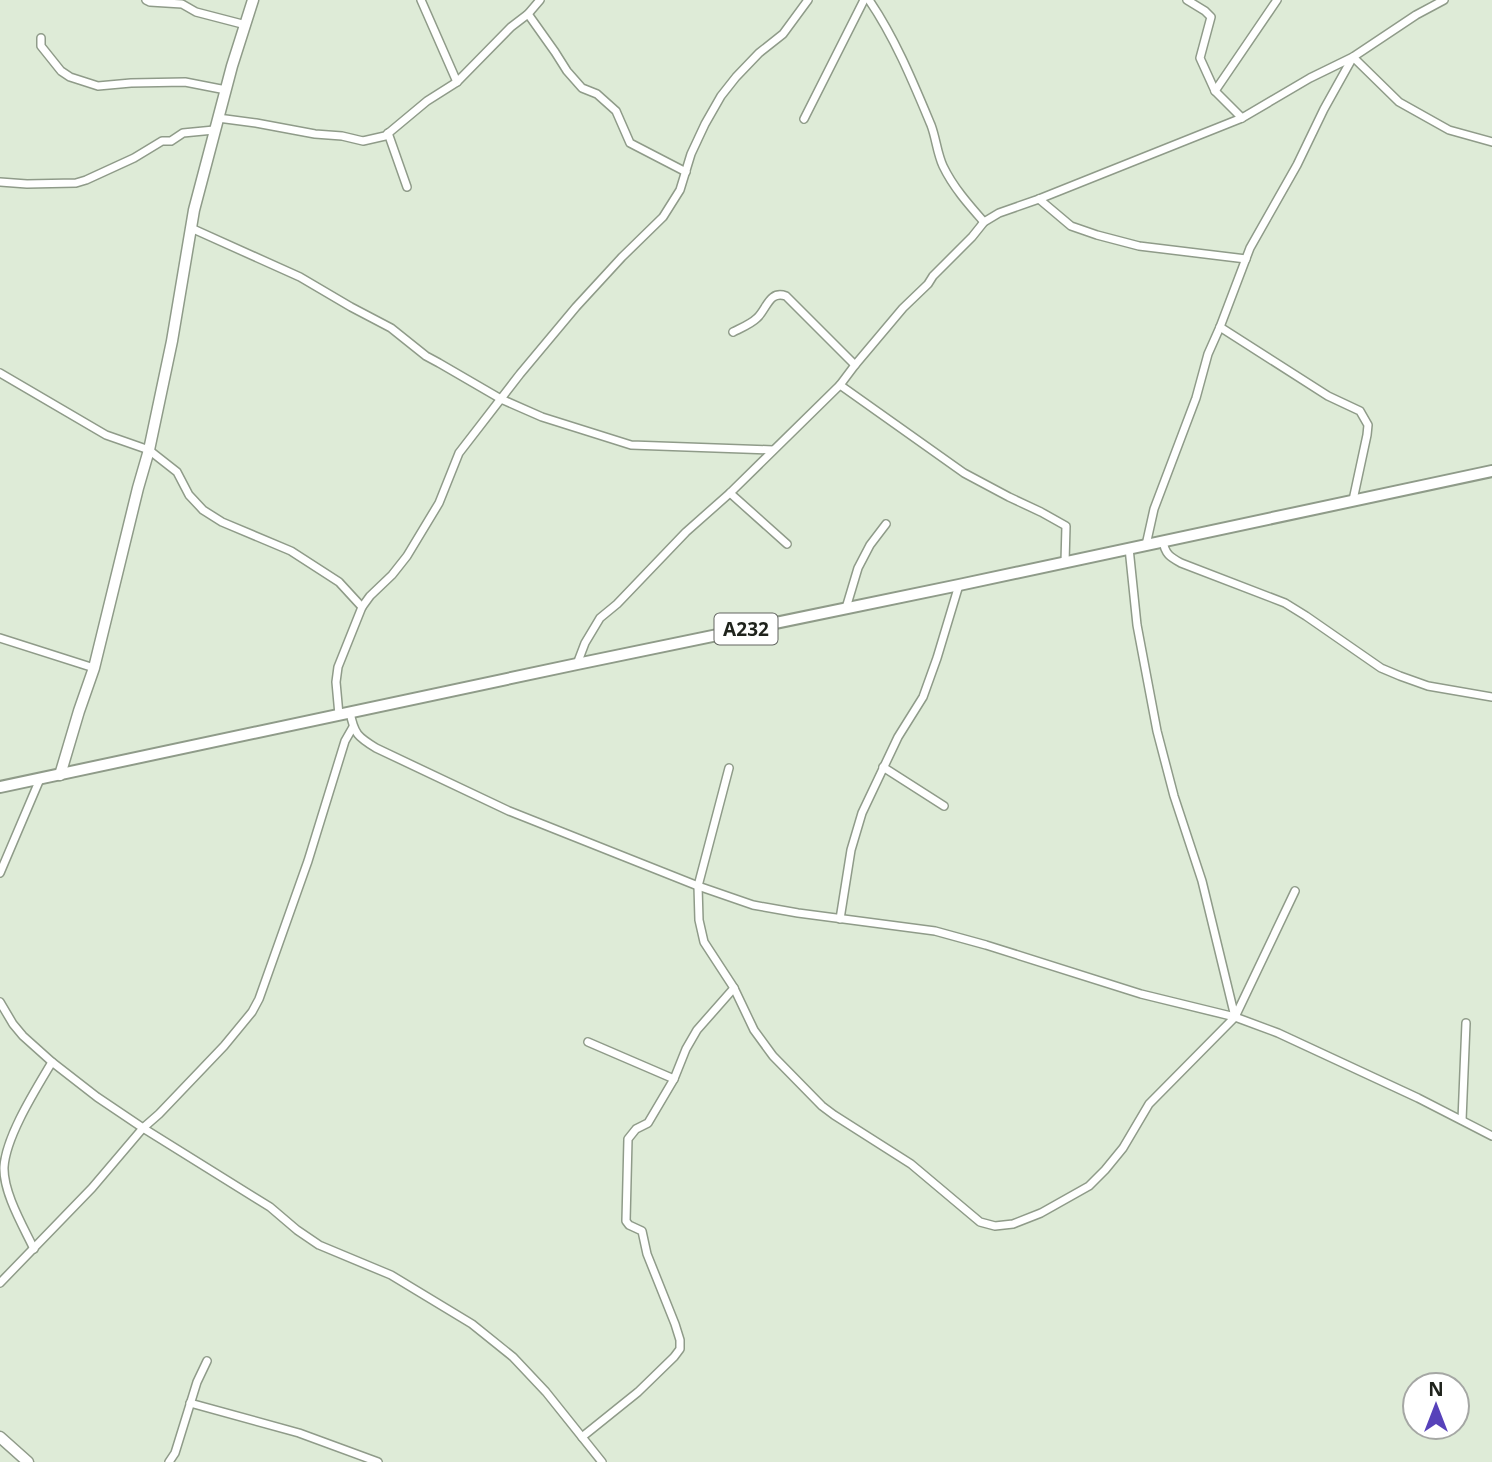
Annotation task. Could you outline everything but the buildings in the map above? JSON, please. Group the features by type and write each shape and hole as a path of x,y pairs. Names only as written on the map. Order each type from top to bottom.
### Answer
{"main road":[{"name":"A232","path":"0,787 1492,471"}],"street":[{"path":"146,0 182,4 196,12 246,25"},
{"path":"60,775 94,668 149,450 172,341 194,210 214,130 253,0"},
{"path":"421,0 457,82"},
{"path":"218,118 363,141 385,136 427,100 457,82 540,0"},
{"path":"808,0 783,34 759,53 721,96 691,154 680,190 663,217 576,307 459,453 439,503 407,556 362,607 338,667 336,682 344,714 359,738 376,748 509,811 698,886 753,905 935,931 1141,995 1235,1017 1278,1033 1492,1136"},
{"path":"804,119 867,0 895,43 912,80 932,128 942,165 958,192 984,222"},
{"path":"1187,0 1211,17 1200,58 1215,92 1242,118"},
{"path":"1215,92 1277,0"},
{"path":"577,664 585,643 600,618 630,592 648,570 840,385 903,308 984,222 999,213 1242,118 1310,78 1353,57 1416,15 1444,0"},
{"path":"528,13 566,71 582,88 597,94 616,111 630,143 686,172"},
{"path":"41,38 41,46 69,78 98,86 185,82 226,90"},
{"path":"1353,57 1399,102 1449,130 1492,142"},
{"path":"1146,545 1154,509 1196,398 1208,354 1250,248 1353,57"},
{"path":"0,182 76,183 134,158 162,141 171,141 183,133 214,130"},
{"path":"388,133 407,187"},
{"path":"1039,199 1072,226 1097,235 1139,246 1246,259"},
{"path":"191,228 300,277 391,328 426,356 501,399 542,417 631,445 773,450"},
{"path":"733,332 758,317 770,299 780,294 786,296 855,365"},
{"path":"1220,327 1328,396 1360,411 1368,425 1353,500"},
{"path":"0,373 106,435 149,450 177,471 189,495 202,510 222,522 291,551 340,582 362,607"},
{"path":"840,385 964,473 1066,526 1065,562"},
{"path":"730,493 787,544"},
{"path":"846,608 858,568 870,545 887,524"},
{"path":"1163,541 1168,556 1285,603 1381,668 1428,686 1492,697"},
{"path":"1129,548 1137,625 1157,731 1174,796 1202,881 1235,1017"},
{"path":"839,919 851,850 862,813 898,737 923,697 959,585"},
{"path":"0,638 94,668"},
{"path":"0,1283 92,1188 143,1128 224,1046 252,1012 308,861 345,741 353,727"},
{"path":"883,767 944,806"},
{"path":"729,768 698,886 699,919 704,942 734,988 754,1030 773,1056 822,1106 911,1164 980,1222 995,1226 1013,1224 1041,1213 1088,1186 1105,1170 1123,1148 1149,1104 1235,1017 1295,891"},
{"path":"0,873 40,779"},
{"path":"582,1437 638,1392 680,1349 675,1324 646,1254 642,1231 626,1221 628,1139 636,1129 648,1123 674,1079 697,1030 734,988"},
{"path":"0,1002 23,1036 97,1097 270,1207 319,1245 391,1275 472,1324 513,1357 547,1392 602,1462"},
{"path":"1462,1120 1466,1023"},
{"path":"588,1042 674,1079"},
{"path":"34,1249 6,1186 4,1168 22,1115 52,1062"},
{"path":"169,1462 175,1453 197,1382 207,1361"},
{"path":"190,1403 299,1433 378,1462"},
{"path":"0,1437 28,1462"}]}
